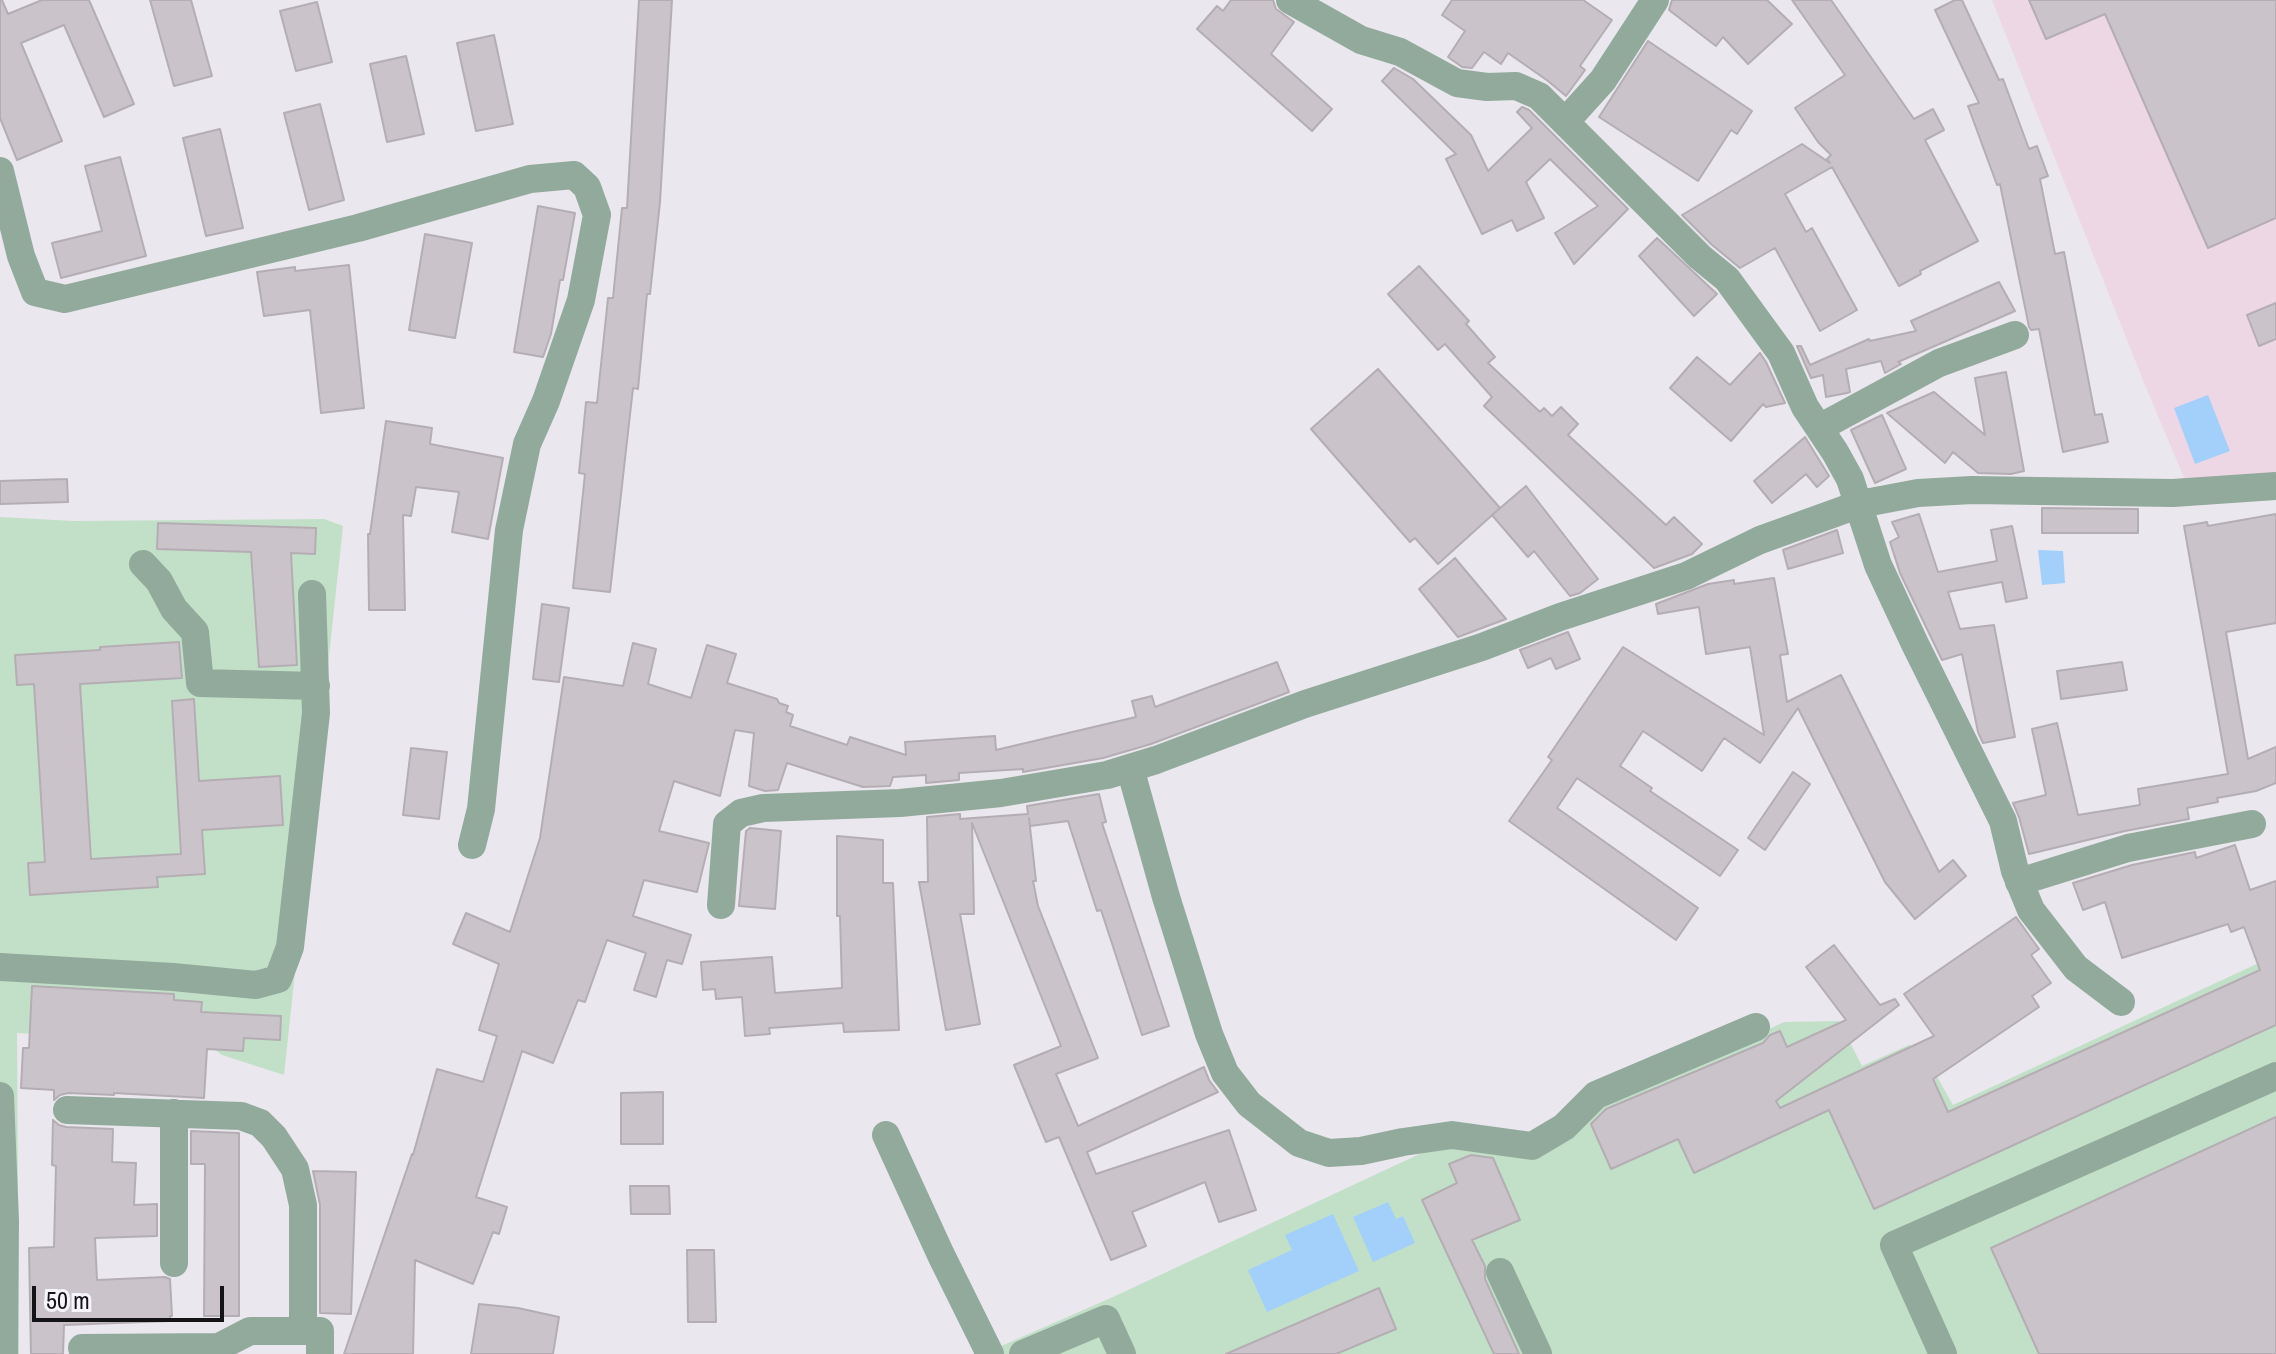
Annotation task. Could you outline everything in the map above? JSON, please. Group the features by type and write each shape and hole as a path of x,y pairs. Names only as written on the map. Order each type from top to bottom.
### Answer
{"street":[{"path":"1290,0 1361,40 1400,52 1457,83 1487,87 1516,86 1539,96 1700,257 1727,279 1781,353 1805,407 1850,479 1878,565 2003,821 2019,882 2031,910 2076,968 2121,1002"},
{"path":"1566,121 1603,80 1655,0"},
{"path":"0,171 21,256 35,292 65,299 358,228 530,179 574,175 587,187 597,215 581,300 546,401 527,444 509,530 481,809 472,845"},
{"path":"1819,428 1939,363 2015,335"},
{"path":"721,905 727,824 741,813 763,808 900,803 1001,793 1107,775 1156,760 1305,704 1686,576 1760,540 1860,504 1918,493 1972,490 2173,493 2276,486"},
{"path":"143,564 159,581 174,609 195,632 200,683 316,686"},
{"path":"0,967 256,985 278,979 290,947 316,713 312,594"},
{"path":"1130,768 1199,1004 1225,1073 1249,1104 1299,1143 1329,1153 1361,1151 1452,1135 1532,1146 1564,1127 1596,1095 1756,1027"},
{"path":"2019,882 2128,848 2252,824"},
{"path":"1943,1354 1894,1245 2276,1076"},
{"path":"0,1096 4,1354"},
{"path":"67,1110 241,1116 260,1123 274,1137 295,1169 303,1205 303,1331"},
{"path":"174,1113 174,1263"},
{"path":"886,1135 990,1354"},
{"path":"1500,1272 1538,1354"},
{"path":"1023,1354 1106,1319 1122,1354"},
{"path":"82,1348 219,1347 250,1331 320,1331 320,1354"}],"shaded area":[{"path":"1992,0 2276,0 2276,475 2187,485"}],"green space":[{"path":"0,517 73,521 324,519 343,526 284,1075 222,1055 208,1045 17,1033 19,1354 0,1354"},
{"path":"2276,955 2276,1354 983,1354 1426,1151 1492,1144 1584,1116 1784,1022 1839,1021 1862,1066 1909,1045 1922,1050 1953,1105"}],"water":[{"path":"2208,395 2230,451 2195,464 2174,408"},
{"path":"2038,550 2063,551 2065,583 2042,585"},
{"path":"1388,1202 1396,1219 1403,1216 1415,1243 1373,1262 1353,1217"},
{"path":"1333,1214 1359,1271 1267,1312 1248,1270 1292,1250 1285,1235"}],"building":[{"path":"0,0 8,14 42,0 89,0 134,104 104,117 64,25 21,43 62,141 17,160 0,118"},
{"path":"150,0 191,0 212,76 174,86"},
{"path":"639,0 672,0 660,202 638,389 633,388 610,592 573,588 585,474 579,473 586,402 597,403 608,298 613,298 622,208 627,208"},
{"path":"1231,0 1273,0 1276,9 1294,22 1271,54 1332,109 1312,131 1197,29 1217,6 1223,11"},
{"path":"1452,0 1583,0 1612,20 1580,66 1585,70 1566,96 1508,53 1501,64 1484,52 1472,68 1462,67 1448,57 1465,31 1442,15"},
{"path":"1672,0 1767,0 1792,24 1748,64 1723,37 1716,46 1669,10"},
{"path":"1792,0 1831,0 1914,119 1933,109 1944,130 1925,140 1978,241 1920,271 1921,274 1899,286 1832,167 1785,194 1806,232 1812,228 1857,310 1820,331 1775,248 1740,268 1682,215 1802,144 1830,163 1827,159 1831,155 1818,142 1795,108 1845,75"},
{"path":"1955,0 1962,0 1999,80 2003,79 2029,149 2037,146 2048,176 2040,179 2055,254 2064,252 2095,415 2102,414 2108,442 2063,452 2039,329 2031,330 2029,327 2000,184 1997,185 1968,106 1979,103 1935,10"},
{"path":"2029,0 2276,0 2276,218 2208,248 2105,14 2046,39"},
{"path":"317,2 332,62 296,71 280,11"},
{"path":"494,35 513,124 476,131 457,43"},
{"path":"1648,41 1752,111 1737,134 1731,130 1698,181 1599,117"},
{"path":"406,56 424,134 387,142 370,64"},
{"path":"1394,68 1413,79 1471,135 1488,171 1532,128 1517,112 1522,107 1529,110 1628,209 1574,264 1555,233 1598,206 1550,159 1526,182 1544,218 1517,231 1512,220 1482,234 1446,159 1456,154 1382,81"},
{"path":"320,104 344,200 309,210 284,113"},
{"path":"220,129 243,228 206,236 183,138"},
{"path":"120,157 146,256 61,278 52,243 102,231 85,166"},
{"path":"538,206 575,213 551,334 543,357 514,352"},
{"path":"425,234 472,243 455,338 409,330"},
{"path":"1657,238 1717,294 1694,316 1639,256"},
{"path":"349,265 364,408 321,413 310,310 264,316 257,272"},
{"path":"1419,266 1469,321 1466,324 1495,357 1488,363 1540,412 1544,408 1552,416 1561,407 1578,424 1568,435 1666,525 1674,517 1702,544 1692,554 1654,568 1484,406 1492,397 1445,344 1438,350 1388,294"},
{"path":"1999,282 2015,311 1898,362 1901,364 1885,373 1881,361 1846,369 1850,392 1847,393 1826,397 1823,375 1811,378 1797,346 1801,346 1810,365 1869,339 1916,331 1911,321"},
{"path":"2276,303 2276,339 2259,346 2247,315"},
{"path":"1760,353 1785,403 1766,407 1763,404 1731,441 1670,388 1697,357 1730,385"},
{"path":"1378,369 1500,508 1438,564 1415,538 1410,542 1311,429"},
{"path":"2006,372 2024,471 2011,474 1978,473 1953,452 1945,463 1887,413 1934,392 1985,435 1975,378"},
{"path":"1882,415 1906,469 1875,483 1851,430"},
{"path":"386,421 432,428 430,444 503,458 488,539 452,532 459,492 416,487 411,516 403,515 405,610 369,610 368,534"},
{"path":"1805,437 1829,476 1817,487 1806,474 1772,503 1754,481"},
{"path":"67,479 68,502 0,504 0,481"},
{"path":"1526,486 1598,579 1580,593 1570,596 1534,551 1528,557 1492,515"},
{"path":"2042,508 2138,509 2138,533 2042,533"},
{"path":"1919,514 1938,572 1997,561 1991,530 2012,526 2027,598 2006,602 2002,582 1948,592 1960,629 1994,625 2015,737 1983,743 1962,654 1942,660 1900,573 1890,542 1899,537 1892,522"},
{"path":"2276,514 2276,623 2226,632 2248,759 2276,747 2276,783 2256,791 2217,798 2218,802 2187,808 2189,819 2029,854 2013,803 2046,795 2032,729 2057,723 2078,815 2140,805 2138,789 2228,774 2184,526 2207,522 2208,526"},
{"path":"158,523 316,528 315,554 291,553 297,665 259,667 251,552 157,549"},
{"path":"1837,530 1843,553 1788,569 1783,550"},
{"path":"1455,558 1506,619 1458,637 1419,589"},
{"path":"1774,578 1788,654 1780,655 1787,702 1841,675 1939,872 1953,860 1966,876 1915,919 1885,882 1798,708 1760,763 1724,738 1702,771 1643,731 1620,766 1652,788 1650,791 1738,850 1720,876 1577,778 1557,808 1698,908 1676,940 1509,821 1552,760 1548,757 1623,647 1764,735 1750,647 1706,654 1699,607 1658,614 1656,604 1708,584"},
{"path":"542,604 569,608 559,682 533,679"},
{"path":"1568,632 1580,659 1556,669 1551,658 1528,668 1520,650"},
{"path":"179,642 182,678 80,684 91,859 181,854 172,701 194,699 199,781 280,776 283,825 202,830 205,874 157,877 158,887 30,895 28,863 45,862 34,684 17,685 15,655"},
{"path":"633,643 656,649 648,684 691,698 707,645 736,654 727,683 777,699 788,706 786,712 793,715 790,726 847,745 850,737 906,755 905,742 995,736 996,750 1136,717 1132,701 1152,696 1155,707 1277,662 1289,692 1151,744 1103,758 1023,772 1023,769 959,773 959,780 926,783 926,775 893,777 890,786 863,787 787,763 778,790 765,791 749,786 754,733 735,730 720,796 674,781 659,831 709,843 697,892 644,880 633,916 691,935 682,964 667,960 656,997 634,990 646,953 607,940 585,1002 578,1000 553,1063 522,1051 476,1197 507,1207 499,1234 493,1232 473,1284 415,1260 413,1354 344,1354 413,1155 437,1069 483,1082 497,1036 479,1030 499,964 453,944 466,913 510,932 540,838 564,677 623,686"},
{"path":"2122,662 2127,690 2061,699 2057,671"},
{"path":"411,748 447,752 439,819 403,815"},
{"path":"1793,772 1810,784 1765,850 1748,838"},
{"path":"1099,794 1106,822 1102,823 1169,1026 1142,1035 1068,821 1030,826 1029,818 1036,881 1033,881 1038,906 1098,1058 1056,1074 1078,1126 1204,1067 1218,1092 1087,1152 1096,1174 1229,1130 1256,1210 1219,1222 1205,1182 1132,1212 1146,1246 1111,1260 1059,1137 1046,1142 1014,1065 1061,1046 972,823 974,914 960,914 980,1024 946,1030 919,882 928,882 927,817 960,814 960,819 1028,814 1027,806"},
{"path":"750,828 781,831 775,909 739,906 746,831"},
{"path":"837,836 883,840 883,883 893,883 899,1030 844,1032 843,1023 769,1028 770,1034 745,1036 742,997 716,999 715,989 703,990 701,962 772,957 775,993 842,988 840,916 837,916"},
{"path":"2235,845 2250,890 2276,881 2276,1025 1874,1209 1829,1110 1694,1173 1678,1139 1611,1169 1591,1124 1606,1109 1763,1043 1770,1035 1780,1031 1787,1047 1846,1020 1806,967 1834,945 1880,1005 1895,999 1899,1005 1776,1101 1780,1108 1934,1036 1904,994 2016,917 2039,949 2031,955 2051,983 2032,996 2039,1007 1933,1079 1948,1112 2260,970 2244,927 2231,932 2228,924 2122,958 2105,902 2083,910 2073,883 2132,865 2195,852 2196,858"},
{"path":"32,986 174,994 174,1000 202,1002 201,1012 281,1016 280,1040 244,1038 243,1051 207,1049 204,1098 68,1093 54,1100 54,1090 21,1088 23,1048 29,1048"},
{"path":"663,1092 663,1144 621,1144 621,1093"},
{"path":"2276,1117 2276,1354 2039,1354 1991,1248"},
{"path":"53,1120 66,1127 113,1129 112,1162 136,1163 134,1205 157,1204 157,1236 95,1238 97,1280 170,1279 172,1316 170,1321 64,1325 63,1354 31,1354 29,1248 54,1247 56,1166 52,1165"},
{"path":"191,1131 239,1133 239,1316 204,1316 205,1164 191,1164"},
{"path":"1471,1155 1493,1158 1520,1220 1472,1240 1485,1266 1485,1279 1519,1354 1494,1354 1422,1200 1457,1183 1449,1164"},
{"path":"313,1171 356,1172 351,1314 320,1313 320,1205"},
{"path":"630,1186 669,1186 670,1214 631,1214"},
{"path":"687,1250 714,1250 716,1322 688,1322"},
{"path":"1379,1288 1396,1329 1336,1354 1226,1354"},
{"path":"479,1304 559,1317 553,1354 471,1354"}]}
